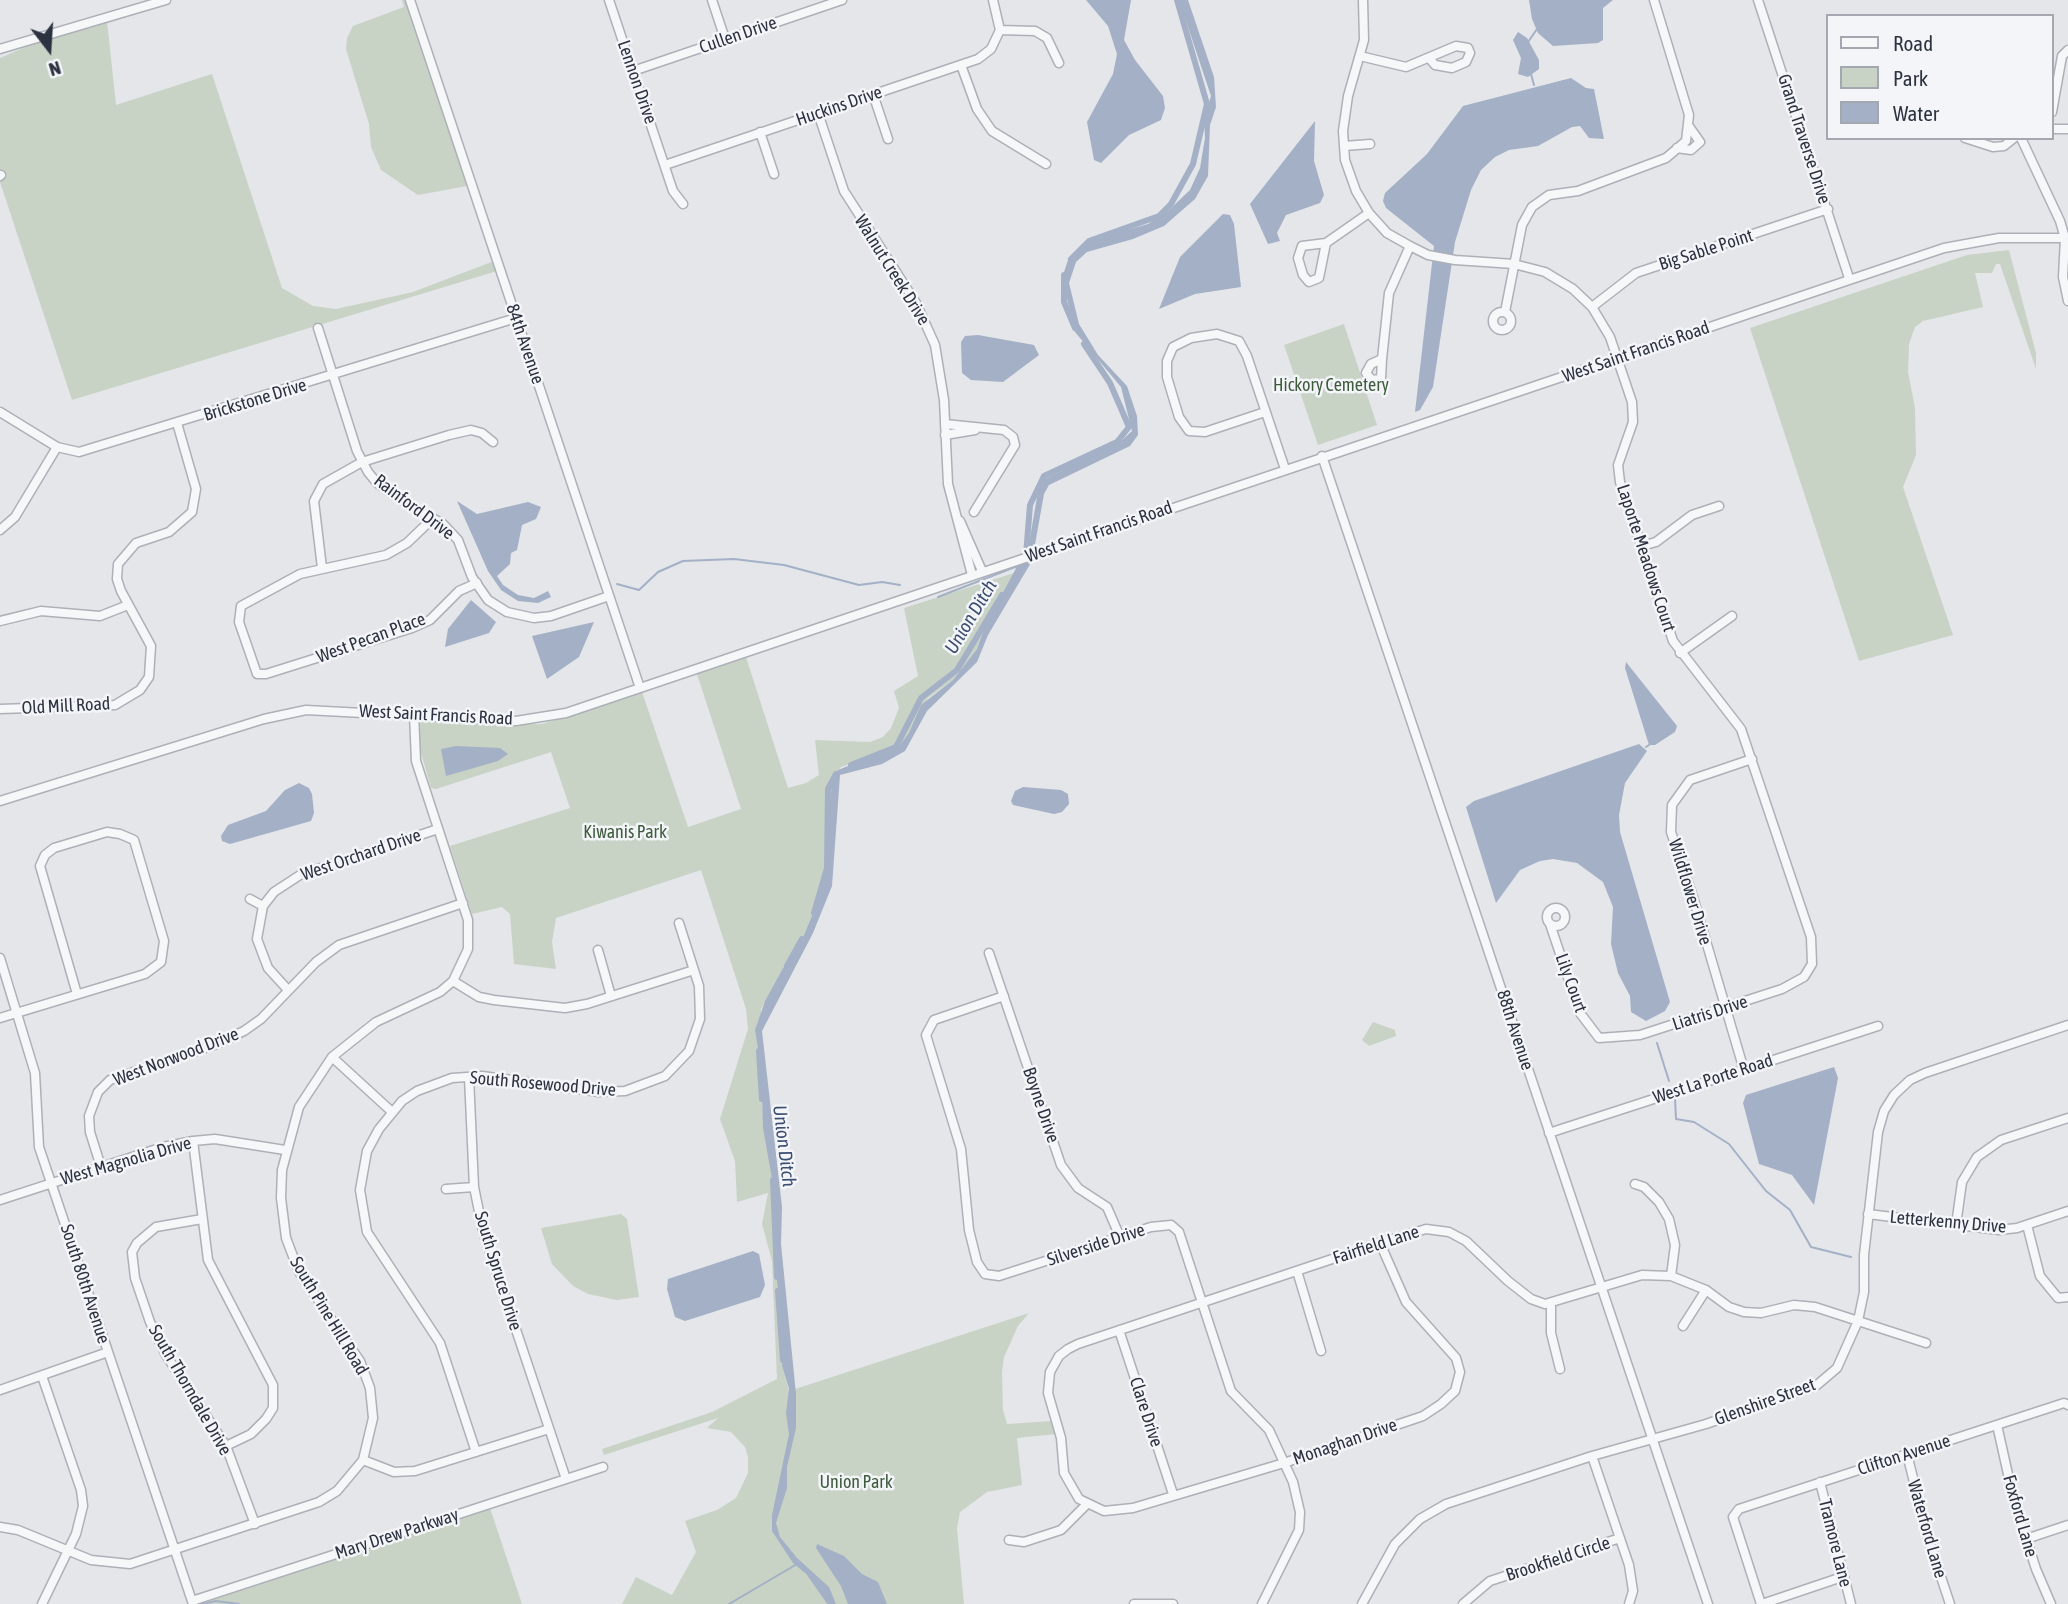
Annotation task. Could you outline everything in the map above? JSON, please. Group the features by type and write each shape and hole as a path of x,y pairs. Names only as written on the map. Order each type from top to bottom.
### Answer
{"street":[{"path":"0,49 166,0"},
{"name":"84th Avenue","path":"411,0 640,688"},
{"name":"Lennon Drive","path":"609,0 673,191 683,204"},
{"path":"712,0 725,39"},
{"name":"Cullen Drive","path":"633,71 819,4 842,0"},
{"path":"993,0 1000,30 1035,32 1047,38 1059,62"},
{"name":"Laporte Meadows Court","path":"1363,0 1366,23 1348,96 1343,131 1344,146 1356,191 1368,213 1387,233 1409,246 1428,255 1455,260 1514,264 1545,272 1573,289 1592,307 1618,358 1634,414 1619,458 1618,476 1673,641 1737,721 1811,937 1812,964"},
{"path":"1505,312 1522,225 1532,207 1549,195 1613,179 1666,158 1686,141 1689,115 1654,0"},
{"name":"Grand Traverse Drive","path":"1758,0 1849,278"},
{"name":"Huckins Drive","path":"665,165 961,65 989,52 1000,30"},
{"path":"1360,56 1406,67 1429,58 1463,46 1470,53 1466,62 1452,68 1435,65 1429,58"},
{"path":"2054,101 2062,56 2068,50"},
{"path":"961,65 977,109 992,131 1046,163"},
{"path":"873,94 887,139"},
{"name":"Walnut Creek Drive","path":"818,113 852,206 927,324 941,370 945,468 972,575"},
{"path":"1677,148 1691,150 1700,142 1688,125"},
{"path":"760,132 774,174"},
{"path":"1971,140 1993,147 2004,146 2012,140"},
{"path":"2022,140 2066,238 2063,277 2068,301"},
{"path":"1344,146 1370,144"},
{"name":"Big Sable Point","path":"1592,307 1636,273 1828,209"},
{"path":"1326,243 1319,278 1309,282 1303,275 1298,258 1302,246 1326,243 1368,213"},
{"name":"West Saint Francis Road","path":"0,801 287,713 333,709 489,720 542,718 640,688 1849,278 1969,242 2021,237 2066,238"},
{"path":"1382,359 1389,293 1409,246"},
{"name":"Brickstone Drive","path":"0,412 57,447 69,451 90,450 516,318"},
{"name":"Rainford Drive","path":"318,328 362,462 377,483 433,518 458,540 477,583 488,600 521,617 534,618 551,616 609,596"},
{"path":"1265,412 1205,432 1189,431 1179,417 1167,377 1167,361 1173,347 1191,338 1217,334 1239,341 1247,356 1285,469"},
{"name":"Old Mill Road","path":"0,709 97,708 114,705 140,690 149,677 152,646 146,631 128,605 117,579 118,564 126,551 145,538 178,526 192,512 196,489 177,423"},
{"path":"944,424 968,426 975,430"},
{"path":"433,518 407,543 386,555 357,564 322,568 316,494 323,484 362,462 471,430 482,433 493,442"},
{"path":"945,435 966,434 975,430 1004,430 1010,433 1015,445 974,512"},
{"path":"0,530 15,517 57,447"},
{"name":"88th Avenue","path":"1322,456 1708,1604"},
{"path":"1642,547 1656,542 1692,515 1719,506"},
{"name":"Walnut Creek Drive","path":"956,516 968,535 982,571"},
{"name":"West Pecan Place","path":"322,568 281,582 241,606 239,622 257,674 266,674 412,628 430,620 459,591 477,583"},
{"path":"0,621 41,611 100,616 128,605"},
{"path":"1681,653 1732,616"},
{"path":"415,714 416,758 470,931 468,949 453,981 479,997 552,1007 575,1007 694,970"},
{"name":"Wildflower Drive","path":"1744,1070 1671,832 1672,805 1690,780 1752,759"},
{"name":"West Orchard Drive","path":"263,906 274,892 300,875 438,829"},
{"path":"0,1018 150,972 163,958 164,942 134,840 107,832 54,848 45,855 40,866 77,994"},
{"path":"250,899 263,906 257,939 261,953 268,968 288,990"},
{"name":"West Norwood Drive","path":"101,1167 90,1132 89,1116 98,1092 110,1080 230,1039 261,1019 316,962 339,946 463,904"},
{"name":"South Rosewood Drive","path":"476,1452 440,1343 367,1233 360,1191 367,1151 391,1111 417,1091 452,1078 469,1077 598,1092 625,1091 655,1082 681,1062 697,1034 701,1004 694,970 679,923"},
{"name":"Lily Court","path":"1550,924 1580,1013 1599,1038"},
{"path":"598,950 611,996"},
{"name":"Boyne Drive","path":"989,953 1066,1174 1078,1188 1107,1207 1120,1237"},
{"name":"South 80th Avenue","path":"0,958 36,1073 39,1147 192,1602"},
{"name":"Liatris Drive","path":"1599,1038 1640,1035 1794,984 1804,977 1812,964"},
{"name":"South Pine Hill Road","path":"0,1527 18,1530 68,1551 109,1563 130,1564 319,1502 337,1491 363,1460 373,1418 370,1388 360,1361 299,1272 286,1238 281,1198 285,1150 299,1107 332,1057 376,1022 440,992 453,981"},
{"name":"Silverside Drive","path":"1004,996 934,1020 926,1035 959,1142 976,1262 985,1274 999,1276 1120,1237 1161,1225 1171,1225 1183,1242 1231,1391 1269,1430 1284,1463 1300,1512 1299,1530 1262,1604"},
{"name":"Glenshire Street","path":"1362,1604 1395,1544 1420,1519 1471,1494 1592,1455 1706,1424 1817,1385 1837,1368 1858,1321 1865,1285 1864,1255 1880,1122 1887,1105 1900,1088 1925,1073 2068,1025"},
{"name":"West La Porte Road","path":"1549,1133 1878,1026"},
{"path":"332,1057 391,1111"},
{"name":"South Spruce Drive","path":"469,1077 474,1187 483,1231 566,1479"},
{"path":"1956,1225 1962,1182 1977,1157 2001,1140 2068,1118"},
{"name":"West Magnolia Drive","path":"0,1200 51,1182 192,1141 215,1139 285,1150"},
{"path":"192,1141 208,1260 273,1385 273,1408 266,1419 251,1434 226,1446"},
{"path":"1635,1184 1644,1187 1659,1202 1669,1219 1675,1245 1671,1276"},
{"path":"446,1189 474,1187"},
{"name":"Letterkenny Drive","path":"1868,1214 2000,1230 2027,1225 2068,1211"},
{"name":"South Thorndale Drive","path":"202,1219 156,1227 132,1252 138,1291 153,1330 178,1375 226,1446 255,1524"},
{"path":"2027,1225 2040,1276 2058,1297 2068,1297"},
{"name":"Fairfield Lane","path":"1087,1504 1069,1486 1048,1393 1050,1372 1059,1356 1068,1349 1426,1229 1449,1232 1466,1241 1531,1299 1551,1303"},
{"name":"Monaghan Drive","path":"1087,1504 1104,1511 1118,1511 1284,1463 1423,1416 1455,1391 1460,1372 1456,1358 1406,1302 1380,1243"},
{"path":"1297,1271 1321,1351"},
{"path":"1560,1369 1551,1333 1551,1303 1642,1275 1671,1276 1706,1290 1729,1307 1744,1312 1761,1312 1794,1305 1815,1307 1926,1343"},
{"path":"1684,1326 1706,1290"},
{"name":"Clare Drive","path":"1119,1330 1173,1494"},
{"path":"0,1390 108,1352"},
{"path":"42,1376 82,1497 80,1525 43,1604"},
{"name":"Clifton Avenue","path":"1762,1604 1733,1517 1740,1509 2064,1403 2068,1405"},
{"name":"Foxford Lane","path":"1997,1425 2026,1539 2051,1604"},
{"path":"363,1460 384,1469 406,1472 549,1429"},
{"name":"Waterford Lane","path":"1907,1454 1928,1538 1950,1604"},
{"path":"1592,1455 1629,1565 1633,1591 1629,1604"},
{"name":"Mary Drew Parkway","path":"192,1602 603,1467"},
{"name":"Tramore Lane","path":"1820,1482 1851,1604"},
{"path":"1009,1540 1024,1542 1061,1530 1087,1504"},
{"path":"2026,1539 2068,1525"},
{"name":"Brookfield Circle","path":"1463,1604 1490,1581 1620,1538"},
{"path":"1762,1604 1842,1577"},
{"path":"1134,1604 1173,1604"}],"green space":[{"path":"402,0 409,0 491,254 467,186 418,195 381,170 371,147 369,124 346,49 347,38 353,26 404,7"},
{"path":"107,21 116,105 212,74 282,288 313,306 336,309 413,292 494,261 497,271 72,400 0,182 0,58 30,45"},
{"path":"2009,250 2036,353 2036,369 2000,264 1996,264 1992,273 1975,273 1983,307 1923,321 1915,327 1909,344 1908,372 1915,408 1916,455 1903,487 1953,635 1859,661 1750,328 1967,255"},
{"name":"Hickory Cemetery","path":"1344,324 1377,425 1318,445 1284,345"},
{"path":"1014,573 985,626 977,649 953,680 928,698 905,741 884,753 841,767 835,774 824,887 796,954 783,968 761,1009 761,1097 776,1201 776,1274 784,1338 782,1366 789,1391 1029,1313 1018,1326 1004,1357 1003,1410 1007,1424 1052,1421 1056,1434 1017,1438 1022,1485 987,1492 960,1512 957,1528 964,1604 622,1604 636,1577 672,1595 696,1552 685,1521 717,1510 736,1498 748,1473 748,1457 745,1447 731,1432 707,1428 718,1418 604,1455 602,1449 712,1412 777,1379 772,1261 762,1224 768,1193 737,1202 735,1161 720,1119 748,1029 746,1009 701,870 556,918 552,942 556,969 514,964 510,914 502,907 472,914 450,846 570,808 551,752 436,789 431,788 420,749 420,722 542,724 642,692 688,827 741,809 697,674 746,657 788,788 806,783 819,775 815,740 870,742 883,737 891,728 899,708 894,691 918,676 904,608"},
{"path":"1373,1022 1395,1030 1396,1036 1369,1046 1362,1040"},
{"path":"621,1214 627,1219 639,1297 617,1300 588,1294 573,1286 552,1264 541,1228"},
{"path":"490,1508 522,1604 205,1604 209,1601"}],"water":[{"path":"1086,0 1131,0 1124,40 1135,60 1163,96 1165,108 1161,120 1129,135 1101,163 1094,160 1087,122 1113,74 1117,54 1108,26"},
{"path":"1179,0 1188,0 1214,77 1216,107 1210,125 1208,176 1195,199 1164,226 1133,239 1087,252 1076,262 1069,283 1079,324 1098,355 1127,386 1137,416 1138,435 1130,446 1049,485 1044,494 1032,561 988,635 977,662 927,711 905,751 882,764 840,775 832,886 813,933 762,1031 782,1207 781,1244 796,1394 796,1428 787,1467 787,1488 776,1523 780,1537 797,1558 829,1587 836,1604 829,1604 822,1587 793,1563 772,1531 772,1515 789,1434 786,1413 789,1389 782,1366 784,1338 776,1274 776,1201 763,1128 761,1066 755,1030 765,1001 783,968 796,954 824,887 832,781 838,770 900,745 909,733 921,705 953,680 977,649 985,626 1029,544 1037,497 1043,480 1121,441 1132,431 1121,387 1075,332 1062,278 1068,260 1082,247 1096,239 1148,224 1168,211 1190,190 1200,168 1205,138 1204,118 1211,96"},
{"path":"1529,0 1613,0 1603,8 1603,40 1598,43 1553,46 1538,33 1532,19"},
{"path":"1518,32 1527,38 1539,60 1539,69 1528,77 1518,74 1521,58 1513,40"},
{"path":"1571,78 1586,88 1594,89 1604,139 1589,138 1580,126 1572,127 1538,146 1509,150 1495,157 1481,170 1471,190 1455,242 1433,387 1420,410 1415,412 1434,246 1386,208 1383,201 1385,193 1427,154 1463,106"},
{"path":"1315,121 1314,161 1324,195 1320,203 1286,215 1277,233 1280,241 1268,244 1250,204"},
{"path":"1223,214 1230,215 1234,224 1241,287 1195,294 1159,309 1180,257"},
{"path":"978,335 1034,345 1039,355 1003,382 971,380 962,373 961,342 965,336"},
{"path":"457,501 477,514 528,502 541,507 536,519 522,525 517,550 511,553 510,564 497,576 503,585 518,595 534,598 548,591 551,597 538,603 518,601 501,590 488,571"},
{"path":"471,600 496,622 489,633 445,647 448,629"},
{"path":"594,622 579,657 547,679 532,636"},
{"path":"1626,662 1677,726 1675,732 1655,745 1649,745 1625,668"},
{"path":"1639,744 1647,751 1625,783 1619,815 1620,832 1670,1002 1665,1011 1646,1021 1631,1012 1630,996 1618,973 1611,944 1613,907 1603,882 1577,863 1553,859 1540,861 1520,870 1496,903 1466,807 1474,801"},
{"path":"456,746 500,748 508,754 498,761 446,776 441,749"},
{"path":"299,783 309,788 312,794 314,813 311,821 230,844 222,841 221,836 228,825 266,811 285,790"},
{"path":"1023,787 1061,790 1068,794 1069,804 1062,812 1054,814 1013,805 1011,801 1015,791"},
{"path":"1834,1067 1838,1078 1814,1205 1792,1175 1759,1164 1743,1103 1746,1095"},
{"path":"753,1251 759,1254 765,1285 760,1297 685,1321 675,1317 667,1289 668,1279"},
{"path":"817,1544 844,1556 862,1574 878,1582 887,1604 848,1604 841,1586 816,1548"}],"waterway":[{"name":"Union Ditch","path":"1071,259 1089,241 1159,216 1171,204 1193,164 1207,104 1177,0"},
{"path":"1528,42 1537,29"},
{"path":"1531,74 1534,85"},
{"name":"Union Ditch","path":"1064,275 1064,302 1075,328"},
{"name":"Union Ditch","path":"1026,555 1030,505 1044,476 1117,442 1129,427 1110,383 1084,344"},
{"path":"617,584 639,590 658,572 683,561 734,559 784,565 859,585 882,582 900,585"},
{"path":"938,597 1018,568"},
{"name":"Union Ditch","path":"851,765 896,747 921,698 957,670 1002,595"},
{"name":"Union Ditch","path":"814,913 827,868 828,789 836,774"},
{"name":"Union Ditch","path":"787,966 802,939"},
{"path":"1657,1043 1669,1081"},
{"name":"Union Ditch","path":"759,1051 762,1099"},
{"path":"1675,1098 1676,1119 1694,1122 1729,1144 1766,1191 1790,1210 1811,1247 1851,1257"},
{"name":"Union Ditch","path":"773,1180 777,1277"},
{"name":"Union Ditch","path":"778,1291 783,1360"},
{"path":"729,1604 797,1564"},
{"path":"810,1574 831,1604"},
{"path":"202,1604 216,1601 239,1604"}],"park label":[{"name":"Kiwanis Park","path":"625,832"},
{"name":"Union Park","path":"856,1482"}]}
